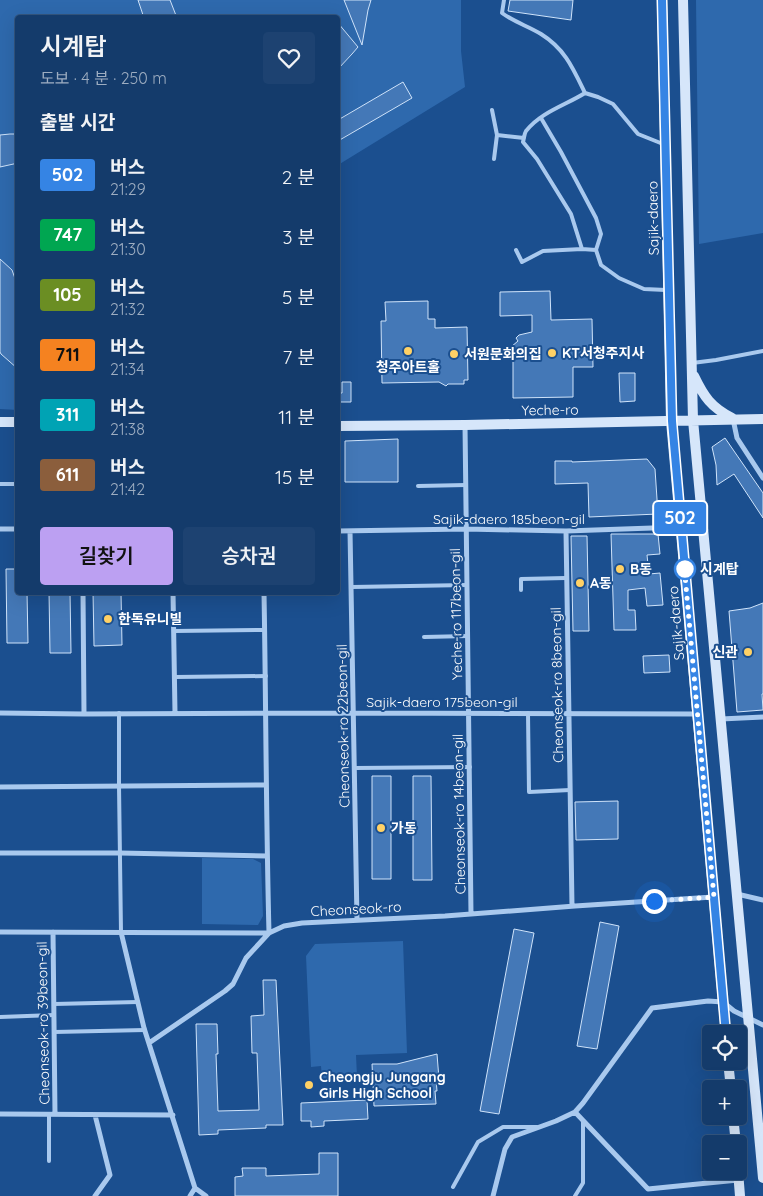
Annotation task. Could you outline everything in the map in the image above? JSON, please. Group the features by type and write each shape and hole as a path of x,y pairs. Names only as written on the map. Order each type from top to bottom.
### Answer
{"main road":[{"name":"Sajik-daero","path":"662,0 672,421 725,1025"},
{"path":"683,0 693,420 763,1178"},
{"path":"692,367 704,394 712,405 733,419"},
{"name":"Yeche-ro","path":"340,426 465,426 763,419"},
{"path":"0,422 15,422"},
{"path":"738,1180 740,1196"}],"street":[{"path":"733,419 737,438 763,478"},
{"name":"Yeche-ro 117beon-gil","path":"465,426 469,713"},
{"name":"Sajik-daero 185beon-gil","path":"340,531 566,530 681,527"},
{"path":"0,529 15,529"},
{"name":"Cheonseok-ro 8beon-gil","path":"566,530 572,906"},
{"name":"Cheonseok-ro 22beon-gil","path":"350,531 357,920"},
{"path":"83,595 84,714"},
{"path":"173,595 175,713"},
{"path":"149,1043 229,988 233,984 246,958 269,933 264,595"},
{"name":"Sajik-daero 175beon-gil","path":"0,713 354,712 698,714"},
{"name":"Cheonseok-ro 14beon-gil","path":"469,713 471,914"},
{"path":"721,719 763,717"},
{"path":"0,787 266,785"},
{"path":"0,853 267,856"},
{"path":"737,894 763,900"},
{"name":"Cheonseok-ro","path":"0,932 269,933 284,926 302,923 471,914 714,897"},
{"name":"Cheonseok-ro 39beon-gil","path":"52,1114 54,1032 53,932"},
{"path":"121,932 149,1043 196,1188 206,1196"},
{"path":"493,1196 505,1149 512,1137 575,1112 584,1103 652,1008 708,1001 723,1002 734,1011 763,1026"},
{"path":"575,1112 648,1189 648,1196"},
{"path":"0,1114 173,1115"},
{"path":"95,1115 110,1174 95,1196"},
{"path":"648,1189 710,1180"},
{"path":"190,1196 196,1188"}],"lane":[{"path":"504,0 502,13 540,33 556,45 570,62 585,93 613,104 638,134 665,145"},
{"path":"582,249 571,214 537,159 522,142 525,132 541,118 552,110 585,93"},
{"path":"492,110 497,135 494,159"},
{"path":"541,118 596,218 601,234 596,250 601,265 619,278 644,289 669,290"},
{"path":"497,135 524,138"},
{"path":"516,250 522,262 543,251 596,250"},
{"path":"692,367 763,350"},
{"path":"0,484 15,484"},
{"path":"418,486 466,485"},
{"path":"522,590 521,579 566,578"},
{"path":"352,587 467,585"},
{"path":"174,631 265,630"},
{"path":"424,637 468,636"},
{"path":"175,677 266,676"},
{"path":"119,713 121,932"},
{"name":"Sajik-daero 175beon-gil","path":"528,713 529,792 570,790"},
{"path":"355,768 470,767"},
{"path":"54,1004 138,1002"},
{"path":"0,1016 54,1015"},
{"path":"54,1032 145,1030"},
{"path":"49,1161 52,1114"},
{"path":"575,1196 583,1182 583,1121"},
{"path":"453,1187 478,1142 503,1127 539,1127"}],"shaded area":[{"path":"0,0 461,0 461,51 465,87 340,164 340,15 15,15 15,410 0,409"},
{"path":"696,0 763,0 763,233 699,244"},
{"path":"202,858 253,859 261,863 263,916 258,925 202,924"},
{"path":"403,941 407,1053 356,1055 357,1077 322,1078 321,1066 311,1067 306,956 315,944"}],"building":[{"path":"138,0 170,0 176,15 143,15"},
{"path":"344,0 371,0 362,45"},
{"path":"510,0 573,0 571,20 508,11"},
{"path":"340,25 358,47 340,67"},
{"path":"403,82 412,98 340,140 340,119"},
{"path":"15,134 15,164 0,167 0,135"},
{"path":"0,259 12,270 15,278 15,366 0,352"},
{"name":"KT서청주지사","path":"550,291 551,320 592,319 593,367 573,367 573,397 513,398 511,347 518,341 516,338 519,335 532,332 532,315 500,316 500,292"},
{"name":"청주아트홀","path":"428,301 428,319 435,319 435,328 467,327 468,380 464,380 464,384 448,384 446,386 439,382 382,383 381,321 386,321 385,302"},
{"path":"619,373 635,373 635,401 620,402"},
{"path":"342,382 351,382 351,402 340,402 340,393 342,393"},
{"path":"725,438 763,493 763,518 734,474 717,485 716,465 712,447"},
{"path":"398,439 398,482 345,482 345,441"},
{"path":"647,459 655,469 658,514 589,517 588,483 555,484 555,461"},
{"path":"611,534 658,534 660,554 647,555 649,574 660,573 663,605 647,606 645,588 628,590 628,610 635,610 636,630 614,630"},
{"name":"A동","path":"571,536 587,536 589,631 573,631"},
{"path":"6,569 15,569 15,595 27,595 28,643 7,643"},
{"path":"49,595 70,595 71,653 50,653"},
{"name":"한독유니빌","path":"93,595 121,595 122,645 94,646"},
{"name":"신관","path":"763,603 763,710 737,712 729,611 750,608"},
{"path":"669,655 670,672 644,673 643,656"},
{"name":"가동","path":"372,776 391,776 391,879 372,879"},
{"path":"413,776 431,776 432,880 413,880"},
{"path":"618,801 618,839 576,840 575,802"},
{"path":"600,922 619,926 597,1049 577,1046"},
{"path":"514,929 534,933 499,1114 480,1111"},
{"path":"263,980 276,980 283,1125 266,1125 266,1128 218,1130 218,1134 199,1135 196,1024 217,1024 218,1111 259,1110 257,1053 252,1053 251,1016 264,1015"},
{"path":"437,1054 439,1079 436,1079 436,1104 374,1106 372,1064 397,1064"},
{"path":"367,1100 368,1119 324,1121 324,1126 311,1127 311,1121 301,1121 301,1103"},
{"path":"319,1153 338,1153 338,1196 235,1196 235,1177 243,1176 242,1168 266,1168 266,1176 319,1174"}],"bus line":[{"name":"502","path":"662,0 672,421 725,1025"}],"place":[{"name":"청주아트홀","path":"408,351"},
{"name":"KT서청주지사","path":"552,353"},
{"name":"서원문화의집","path":"454,354"},
{"name":"B동","path":"620,569"},
{"name":"시계탑","path":"685,569"},
{"name":"A동","path":"580,583"},
{"name":"한독유니빌","path":"108,619"},
{"name":"신관","path":"748,652"},
{"name":"가동","path":"381,828"},
{"name":"Cheongju Jungang Girls High School","path":"309,1085"}],"route":[{"path":"654,901 714,897 684,564 685,569"}]}
